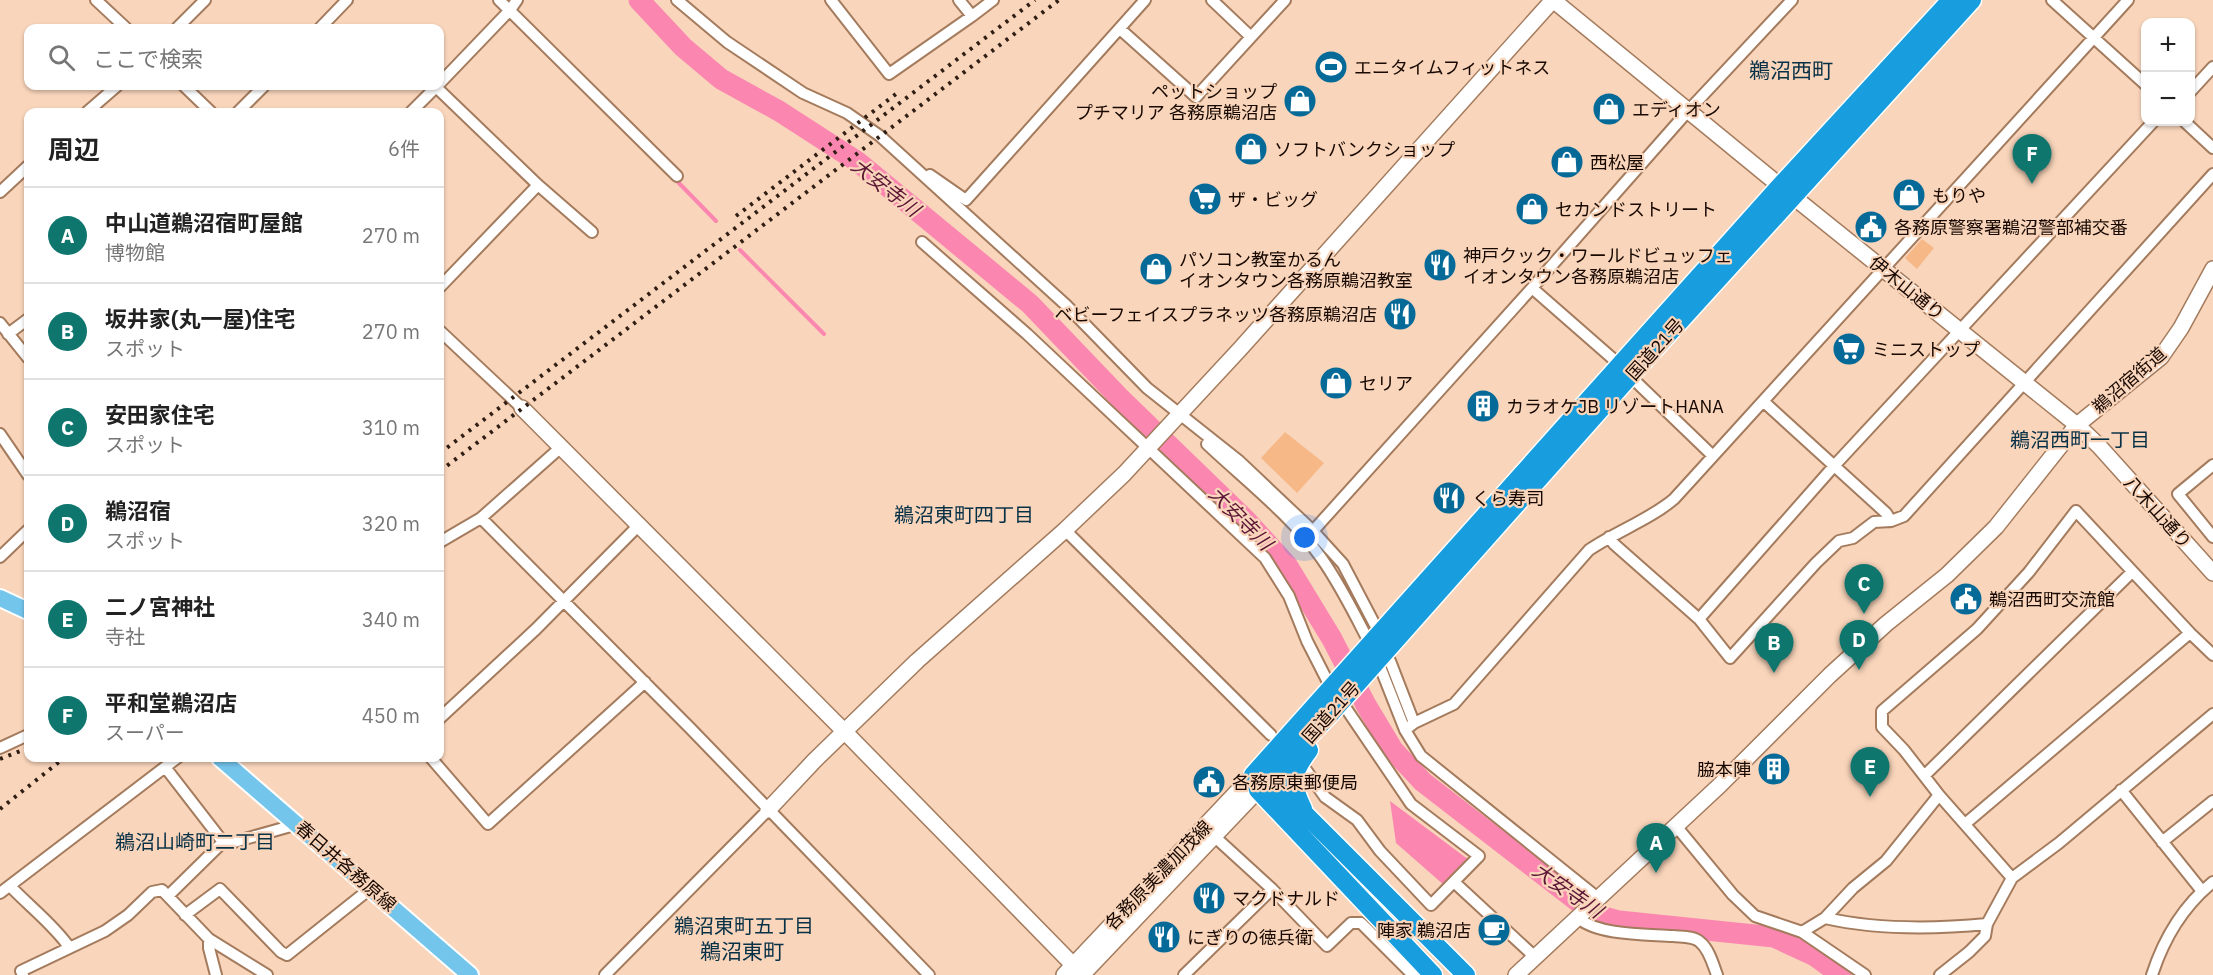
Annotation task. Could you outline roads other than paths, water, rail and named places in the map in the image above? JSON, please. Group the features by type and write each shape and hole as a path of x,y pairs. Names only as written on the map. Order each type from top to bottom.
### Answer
{"highway":[{"name":"国道21号","path":"1260,782 1374,657 1625,371 1787,191 1951,0"},
{"name":"国道21号","path":"1787,191 1972,0"},
{"name":"国道21号","path":"1260,782 1337,695"},
{"path":"1307,816 1294,790 1293,776 1297,766 1326,728 1337,695"},
{"path":"1260,782 1307,816 1466,975"},
{"path":"1260,782 1433,975"}],"main road":[{"path":"0,598 24,609"},
{"name":"春日井各務原線","path":"225,762 470,975"}],"street":[{"path":"96,0 122,24"},
{"path":"181,24 205,0"},
{"path":"324,24 347,0"},
{"path":"499,0 676,176"},
{"path":"444,78 517,0"},
{"path":"677,0 727,42 803,93 859,121 880,136 1058,297 1178,416 1198,428 1239,461 1312,531 1344,564 1375,625"},
{"path":"831,0 889,74 993,0"},
{"path":"959,0 972,16"},
{"path":"918,172 930,176 966,200 1145,0"},
{"path":"1212,0 1251,37"},
{"path":"1120,29 1196,97 1285,0"},
{"path":"605,975 844,731 935,643 1110,488 1178,416 1553,0"},
{"name":"伊木山通り","path":"1553,0 2077,426"},
{"path":"1312,531 1532,288 1688,111 1792,0"},
{"path":"2052,0 2141,81"},
{"path":"1405,730 1414,723 1454,704 1589,550 1674,499 2128,0"},
{"path":"2195,87 2213,67"},
{"path":"92,108 112,90"},
{"path":"188,90 207,108"},
{"path":"242,108 260,90"},
{"path":"415,108 432,90"},
{"path":"442,90 538,184 592,232"},
{"path":"1699,619 1834,465 2148,126"},
{"path":"2189,126 2213,148"},
{"path":"0,192 24,170"},
{"path":"1609,537 1614,544 1699,619 1730,658 1816,563 1839,541 1853,538 1874,522 1904,516 2213,174"},
{"path":"444,283 538,184"},
{"path":"922,242 1150,446 1265,558 1289,596 1307,641 1337,695 1412,804 1479,856 1431,905 1380,851 1357,820 1325,797 1306,770"},
{"name":"鵜沼宿街道","path":"1516,975 1720,785 1830,675 1886,624 1947,575 1996,527 2077,426 2161,357 2210,279"},
{"path":"1532,288 1625,371 1713,456"},
{"path":"8,333 24,322"},
{"path":"0,323 24,353"},
{"path":"444,335 522,408 844,731 1077,973"},
{"path":"1763,401 1891,520"},
{"name":"八木山通り","path":"2077,426 2098,446 2213,573"},
{"path":"1198,428 1203,440 1298,530 1321,557 1342,589 1405,730 1421,756 1597,901"},
{"path":"0,434 24,469"},
{"path":"444,540 481,518 560,448"},
{"path":"2213,465 2178,494 2213,537"},
{"path":"2012,878 1882,727 1882,711 1977,629 2029,572 2076,511 2213,655"},
{"path":"481,518 645,682 929,975"},
{"path":"444,714 564,601 639,525"},
{"path":"1065,530 1271,735"},
{"path":"0,557 24,534"},
{"path":"1925,775 2132,572"},
{"path":"1965,824 2190,633"},
{"path":"1374,657 1414,723"},
{"path":"434,762 488,824 645,682"},
{"path":"1940,975 1969,952 1984,936 1987,924 2012,878 2059,843 2213,714"},
{"path":"0,748 24,737"},
{"path":"0,893 172,762"},
{"path":"165,767 223,842"},
{"name":"各務原美濃加茂線","path":"1077,973 1215,837 1260,782"},
{"name":"各務原美濃加茂線","path":"1077,973 1260,782"},
{"path":"2121,790 2202,891"},
{"path":"1802,932 1825,918 1853,888 1886,861 1939,795"},
{"path":"2162,842 2213,801"},
{"path":"169,894 223,842 234,842 298,824"},
{"path":"1676,825 1733,895 1755,916 1802,932 1865,975"},
{"path":"1215,837 1272,889 1327,946 1351,923 1361,923 1413,975"},
{"path":"1454,882 1535,957"},
{"path":"2151,975 2173,925 2202,891 2213,882"},
{"path":"10,885 29,907 64,938 69,947"},
{"path":"185,915 220,889 281,952 287,955 371,888"},
{"path":"1184,975 1272,889"},
{"path":"23,975 21,971 105,931 128,915 152,892 162,890 169,894 185,915 209,939 267,975"},
{"path":"1580,917 1592,926 1622,933 1687,937 1699,940 1707,950 1717,975"},
{"path":"1825,918 1844,922 1934,929 1987,924"},
{"path":"209,939 216,975"}],"waterway":[{"name":"大安寺川","path":"639,0 683,47 721,79 779,111 858,162 1030,304 1120,398 1246,520 1287,565 1332,639 1366,705 1393,750 1423,782 1577,901 1601,916 1619,921 1774,937 1815,956 1841,975"},
{"path":"674,178 716,221"},
{"path":"740,250 824,334"}],"railway":[{"path":"444,450 1035,0"},
{"path":"444,468 1059,0"},
{"path":"736,216 896,94"},
{"path":"0,759 24,750"},
{"path":"0,809 59,762"}],"place":[{"name":"エニタイムフィットネス","path":"1331,67"},
{"name":"ペットショップ プチマリア 各務原鵜沼店","path":"1300,101"},
{"name":"エディオン","path":"1609,109"},
{"name":"ソフトバンクショップ","path":"1251,149"},
{"name":"西松屋","path":"1567,162"},
{"name":"平和堂鵜沼店","path":"2032,184"},
{"name":"もりや","path":"1909,195"},
{"name":"ザ・ビッグ","path":"1205,199"},
{"name":"セカンドストリート","path":"1532,209"},
{"name":"各務原警察署鵜沼警部補交番","path":"1871,227"},
{"name":"神戸クック・ワールドビュッフェ イオンタウン各務原鵜沼店","path":"1440,265"},
{"name":"パソコン教室かるん イオンタウン各務原鵜沼教室","path":"1156,269"},
{"name":"ベビーフェイスプラネッツ各務原鵜沼店","path":"1400,314"},
{"name":"ミニストップ","path":"1849,349"},
{"name":"セリア","path":"1336,383"},
{"name":"カラオケJB リゾートHANA","path":"1483,406"},
{"name":"くら寿司","path":"1449,498"},
{"name":"鵜沼西町交流館","path":"1966,599"},
{"name":"安田家住宅","path":"1864,614"},
{"name":"鵜沼宿","path":"1859,670"},
{"name":"坂井家(丸一屋)住宅","path":"1774,673"},
{"name":"脇本陣","path":"1774,769"},
{"name":"各務原東郵便局","path":"1209,782"},
{"name":"二ノ宮神社","path":"1870,797"},
{"name":"中山道鵜沼宿町屋館","path":"1656,873"},
{"name":"マクドナルド","path":"1209,898"},
{"name":"陣家 鵜沼店","path":"1494,930"},
{"name":"にぎりの徳兵衛","path":"1164,937"}],"district":[{"name":"鵜沼西町","path":"1791,70"},
{"name":"鵜沼西町一丁目","path":"2080,439"},
{"name":"鵜沼東町四丁目","path":"964,514"},
{"name":"鵜沼山崎町二丁目","path":"195,841"},
{"name":"鵜沼東町五丁目","path":"744,925"},
{"name":"鵜沼東町","path":"742,951"}]}
